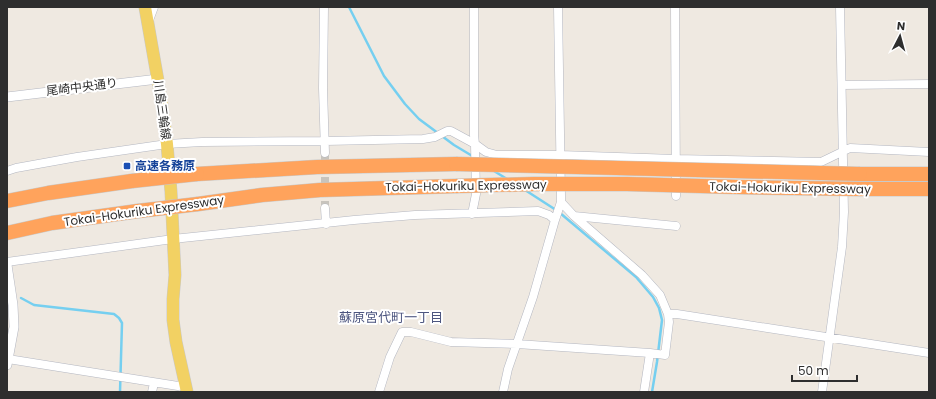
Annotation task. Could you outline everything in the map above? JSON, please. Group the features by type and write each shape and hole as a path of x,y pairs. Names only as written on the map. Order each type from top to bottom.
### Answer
{"highway":[{"name":"Tokai-Hokuriku Expressway","path":"7,201 48,193 132,181 197,174 317,167 456,164 860,174 929,174"},
{"name":"Tokai-Hokuriku Expressway","path":"7,233 52,223 138,211 262,195 320,190 534,184 627,184 738,188 929,189"}],"main road":[{"name":"川島三輪線","path":"146,7 167,144 175,275 173,320 176,342 187,388"}],"street":[{"path":"148,23 154,7"},
{"path":"324,7 323,88 325,153"},
{"path":"472,214 476,194 474,135 474,7"},
{"path":"503,392 508,369 533,296 561,196 558,7"},
{"path":"675,7 676,196"},
{"path":"822,392 842,247 844,212 840,7"},
{"name":"尾崎中央通り","path":"7,97 158,79"},
{"path":"842,85 929,84"},
{"path":"7,170 77,157 167,144 202,142 423,139 434,137 447,131 451,131 475,147 497,155 560,155 821,162 850,148 929,152"},
{"path":"379,392 390,358 402,332 411,332 451,342 517,344 665,354 669,322 668,314 660,295 642,275 560,203"},
{"path":"325,208 326,224"},
{"path":"7,262 173,238 415,215 538,211 556,218"},
{"path":"574,216 676,226"},
{"path":"7,265 14,327 8,362 120,377 187,388"},
{"path":"668,314 677,314 929,353"},
{"path":"644,392 656,354"},
{"path":"152,392 154,383"}],"waterway":[{"path":"349,7 384,76 405,104 419,119 454,145 474,157"},
{"path":"494,171 507,179"},
{"path":"525,190 556,210"},
{"path":"560,213 636,277 653,297 659,308 662,320 652,392"},
{"path":"21,298 34,305 114,314 119,318 122,323 120,392"}],"tunnel":[{"path":"325,153 325,208"}],"place":[{"name":"高速各務原","path":"127,166"}],"district":[{"name":"蘇原宮代町一丁目","path":"391,317"}]}
